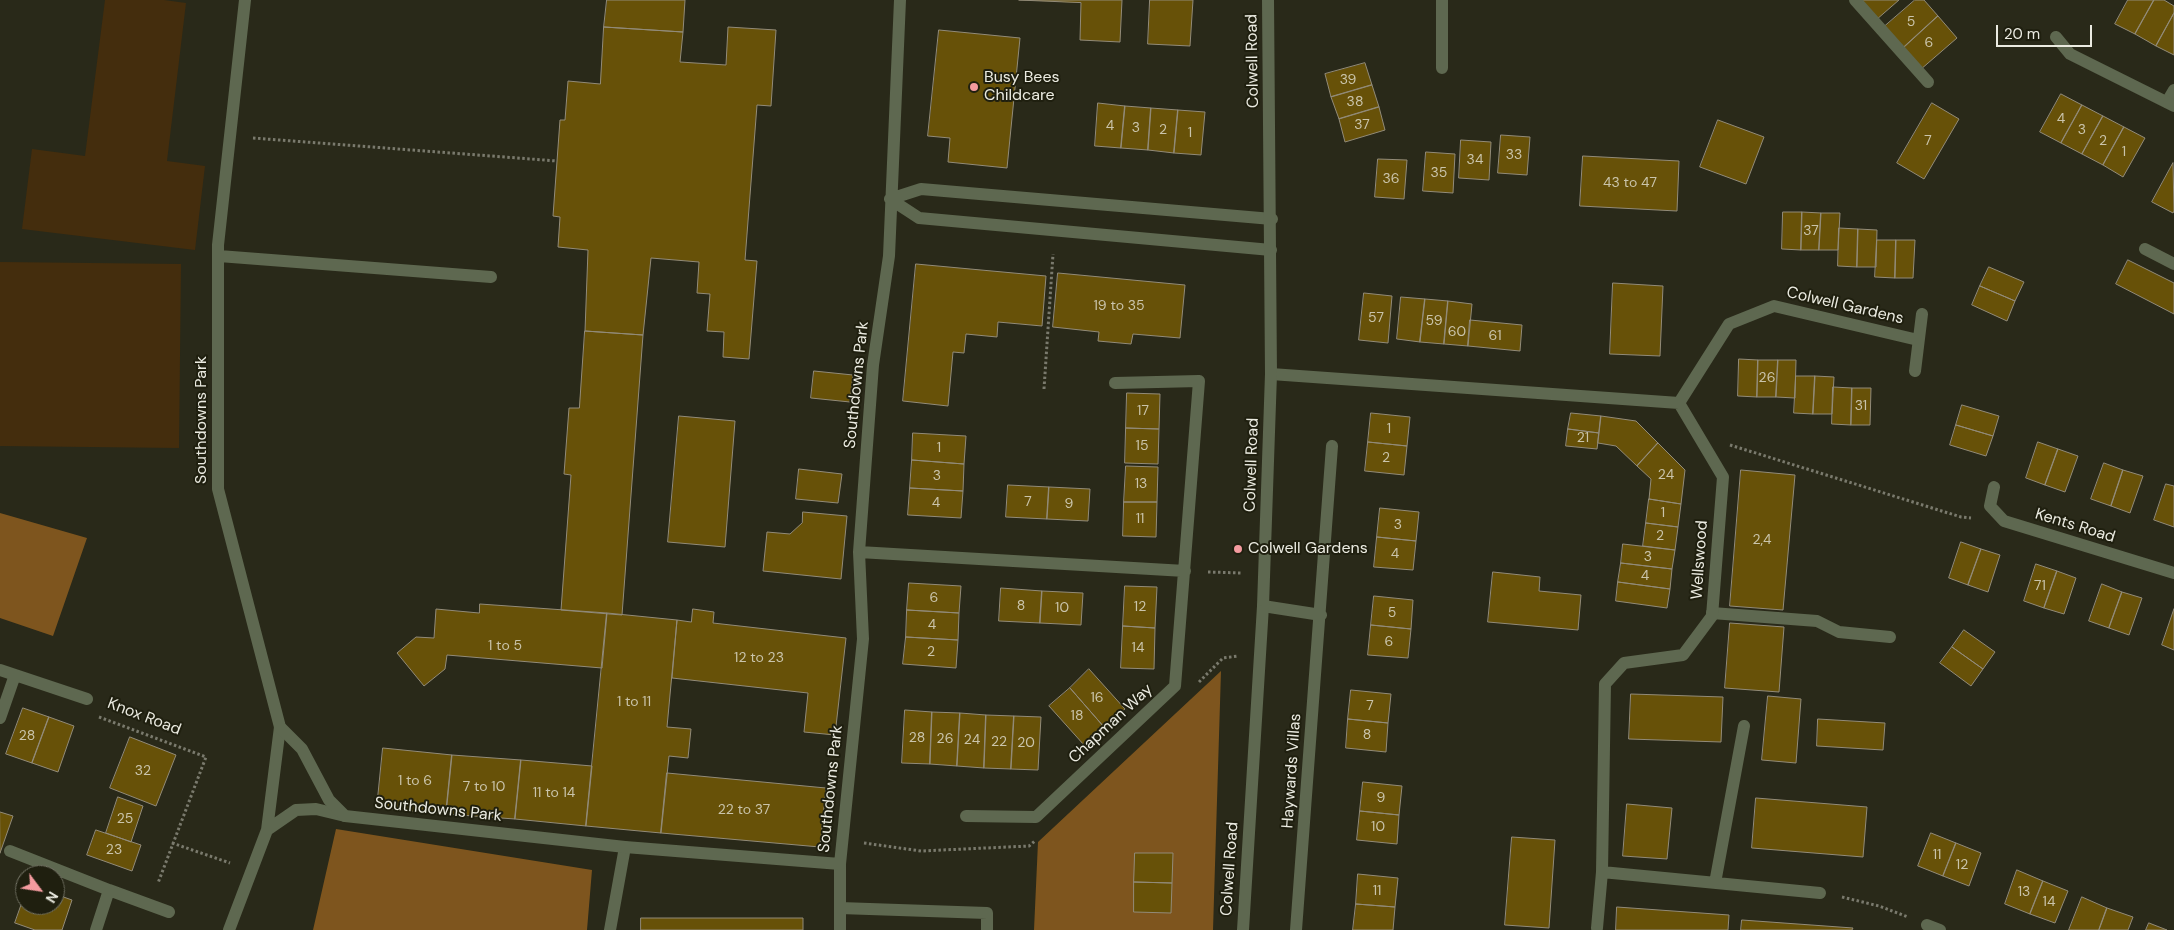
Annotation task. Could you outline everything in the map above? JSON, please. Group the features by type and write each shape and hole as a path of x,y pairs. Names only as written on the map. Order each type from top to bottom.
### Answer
{"street":[{"name":"Southdowns Park","path":"229,930 267,830 280,727 218,489 219,256 245,0"},
{"name":"Southdowns Park","path":"267,830 296,810 316,809 345,816 625,847 840,864 863,639 859,552 873,365 889,256 900,0"},
{"name":"Colwell Road","path":"1243,930 1263,606 1271,374 1272,219 1268,0"},
{"path":"1442,0 1442,68"},
{"path":"1855,0 1928,82"},
{"path":"2056,37 2070,54 2171,104 2174,90"},
{"path":"890,199 921,189 1272,219"},
{"path":"890,199 919,218 1272,250"},
{"path":"2146,249 2174,264"},
{"path":"219,256 491,277"},
{"name":"Colwell Gardens","path":"1679,403 1729,324 1774,306 1918,340"},
{"name":"Colwell Gardens","path":"1915,370 1922,314"},
{"path":"1271,374 1679,403"},
{"name":"Chapman Way","path":"966,816 1036,817 1175,686 1199,380 1115,383"},
{"name":"Wellswood","path":"1597,928 1602,872 1605,684 1624,663 1683,655 1712,616 1723,476 1679,403"},
{"name":"Haywards Villas","path":"1296,930 1321,615 1332,446"},
{"path":"1994,487 1990,506 2004,521"},
{"name":"Kents Road","path":"2004,521 2174,573"},
{"path":"859,552 1185,571"},
{"path":"1263,606 1321,615"},
{"path":"1712,613 1816,622 1839,632 1890,637"},
{"name":"Knox Road","path":"0,670 87,699"},
{"path":"0,718 15,675"},
{"path":"1715,883 1744,726"},
{"path":"280,727 302,749 329,800 345,816"},
{"path":"610,930 625,847"},
{"path":"10,851 169,912"},
{"path":"840,864 840,930"},
{"path":"1602,872 1820,892"},
{"path":"96,930 109,890"},
{"path":"840,908 987,913 987,930"},
{"path":"1927,925 1940,930"}],"path":[{"path":"230,137 557,161"},
{"path":"1044,389 1055,231"},
{"path":"1698,434 1961,517 2004,521"},
{"path":"1185,571 1264,573"},
{"name":"Knox Road","path":"87,699 83,711 206,757 172,843"},
{"path":"150,904 172,843 252,870"},
{"path":"1820,892 1879,906 1927,925"}],"shaded area":[{"path":"105,0 164,0 186,3 167,161 205,166 195,250 22,229 32,149 85,156"},
{"path":"0,262 181,264 179,448 0,446"},
{"path":"0,513 87,538 53,636 0,618"},
{"path":"1221,671 1213,930 1034,930 1038,842"},
{"path":"336,829 592,870 587,930 313,930"}],"building":[{"path":"607,0 685,0 683,32 604,27"},
{"path":"1019,0 1122,0 1120,42 1080,40 1081,3"},
{"path":"1150,0 1193,0 1190,46 1148,44"},
{"path":"1858,0 1899,0 1876,20"},
{"path":"1915,0 1924,0 1938,16 1902,49 1884,27"},
{"path":"2128,0 2154,0 2135,34 2115,24"},
{"path":"2154,0 2164,0 2174,6 2174,13 2156,46 2135,34"},
{"path":"2174,13 2174,55 2156,46"},
{"path":"1938,16 1957,38 1920,70 1902,49"},
{"path":"604,27 683,32 680,62 726,65 728,27 776,30 771,106 757,105 745,260 757,261 749,359 723,357 724,332 707,331 710,294 697,293 699,262 651,258 643,335 585,331 588,250 558,247 560,217 553,216 560,120 565,120 568,81 600,84"},
{"name":"Busy Bees Childcare","path":"939,30 1020,38 1007,168 948,162 950,138 928,136"},
{"path":"1365,63 1372,85 1331,97 1325,74"},
{"path":"1372,85 1379,107 1339,119 1331,97"},
{"path":"2061,94 2082,105 2061,143 2040,132"},
{"path":"1098,103 1125,106 1121,148 1095,146"},
{"path":"1932,103 1959,119 1924,179 1897,163"},
{"path":"2082,105 2103,116 2082,154 2061,143"},
{"path":"1125,106 1151,108 1148,150 1121,148"},
{"path":"1379,107 1385,130 1345,142 1339,119"},
{"path":"1151,108 1178,110 1174,153 1148,150"},
{"path":"1178,110 1205,112 1201,155 1174,153"},
{"path":"2103,116 2124,127 2103,165 2082,154"},
{"path":"1718,120 1764,137 1746,184 1700,167"},
{"path":"2124,127 2145,138 2123,177 2103,165"},
{"path":"1501,135 1530,137 1527,175 1498,173"},
{"path":"1461,140 1491,142 1489,180 1459,178"},
{"path":"1426,152 1455,154 1453,193 1423,191"},
{"path":"1583,156 1679,161 1677,211 1580,206"},
{"path":"1378,159 1407,160 1404,199 1375,197"},
{"path":"2173,163 2174,211 2173,213 2152,202"},
{"path":"1783,212 1802,212 1801,250 1782,249"},
{"path":"1802,212 1821,213 1819,250 1801,250"},
{"path":"1821,213 1840,213 1838,250 1819,250"},
{"path":"1839,228 1858,229 1857,267 1838,266"},
{"path":"1858,229 1877,230 1876,267 1857,267"},
{"path":"1877,240 1896,240 1895,278 1875,277"},
{"path":"1896,240 1915,240 1913,278 1895,278"},
{"path":"2128,260 2174,283 2174,314 2116,284"},
{"path":"916,264 1046,276 1042,326 998,322 997,337 966,334 964,353 953,352 948,406 903,401"},
{"path":"1989,267 2024,282 2015,301 1980,286"},
{"path":"1058,273 1185,285 1180,338 1133,334 1131,344 1098,341 1099,332 1053,327"},
{"path":"1613,283 1663,286 1660,356 1610,354"},
{"path":"1980,286 2015,301 2007,321 1972,305"},
{"path":"1364,293 1392,296 1388,343 1359,340"},
{"path":"1401,297 1425,299 1420,342 1397,339"},
{"path":"1425,299 1448,301 1444,344 1420,342"},
{"path":"1448,301 1472,304 1468,346 1444,344"},
{"path":"1470,320 1522,325 1520,351 1468,346"},
{"path":"585,331 643,335 622,615 561,610 571,475 564,474 569,408 579,408"},
{"path":"1739,359 1758,360 1757,397 1738,396"},
{"path":"1758,360 1778,360 1776,397 1757,397"},
{"path":"1778,360 1796,360 1795,398 1776,397"},
{"path":"814,371 853,375 850,402 811,398"},
{"path":"1796,376 1815,376 1813,414 1794,413"},
{"path":"1815,376 1834,377 1832,414 1813,414"},
{"path":"1833,387 1852,388 1851,425 1832,424"},
{"path":"1852,388 1871,388 1870,425 1851,425"},
{"path":"1127,393 1160,394 1159,429 1126,428"},
{"path":"1962,405 1999,416 1993,436 1956,425"},
{"path":"1371,413 1410,417 1407,446 1368,442"},
{"path":"1571,413 1601,416 1599,433 1568,429"},
{"path":"679,416 735,421 725,547 668,542"},
{"path":"1601,416 1636,421 1658,443 1637,466 1616,446 1598,443"},
{"path":"1956,425 1993,436 1986,456 1950,445"},
{"path":"1126,428 1159,429 1158,464 1125,463"},
{"path":"1568,429 1599,433 1597,449 1566,446"},
{"path":"913,433 966,436 964,464 912,460"},
{"path":"1368,442 1407,446 1404,475 1365,471"},
{"path":"2038,442 2058,449 2045,485 2026,478"},
{"path":"1658,443 1685,470 1681,504 1649,499 1651,479 1637,466"},
{"path":"2058,449 2078,456 2065,492 2045,485"},
{"path":"912,460 964,464 963,491 910,488"},
{"path":"2104,463 2123,470 2111,506 2091,499"},
{"path":"1126,466 1158,467 1157,502 1124,502"},
{"path":"799,469 842,474 838,503 796,499"},
{"path":"1741,470 1795,475 1783,610 1730,606"},
{"path":"2123,470 2143,476 2130,513 2111,506"},
{"path":"2166,484 2174,486 2174,527 2154,520"},
{"path":"1008,485 1049,487 1047,519 1006,517"},
{"path":"1049,487 1090,489 1088,521 1047,519"},
{"path":"910,488 963,491 961,518 908,515"},
{"path":"1649,499 1681,504 1678,527 1646,523"},
{"path":"1124,502 1157,502 1156,537 1123,536"},
{"path":"1380,508 1419,512 1416,541 1377,537"},
{"path":"803,512 847,516 841,579 763,571 767,532 790,534 802,523"},
{"path":"1646,523 1678,527 1675,550 1643,546"},
{"path":"1377,537 1416,541 1413,570 1374,567"},
{"path":"1961,542 1981,549 1968,585 1949,578"},
{"path":"1623,544 1675,550 1672,569 1621,563"},
{"path":"1981,549 2000,555 1988,592 1968,585"},
{"path":"1621,563 1672,569 1670,589 1618,582"},
{"path":"2036,564 2057,571 2044,608 2024,601"},
{"path":"2057,571 2076,578 2064,614 2044,608"},
{"path":"1493,572 1540,577 1539,591 1581,595 1578,630 1488,622"},
{"path":"1618,582 1670,589 1667,608 1616,601"},
{"path":"909,583 961,586 959,613 907,610"},
{"path":"2102,584 2122,592 2109,628 2089,621"},
{"path":"1125,586 1157,587 1155,628 1123,626"},
{"path":"1001,588 1042,591 1040,623 999,621"},
{"path":"1042,591 1083,593 1081,625 1040,623"},
{"path":"2122,592 2142,598 2129,635 2109,628"},
{"path":"1374,596 1413,600 1411,629 1371,625"},
{"path":"480,604 607,613 602,668 447,655 445,669 424,686 397,653 416,637 434,638 436,609 479,613"},
{"path":"693,609 714,612 713,623 846,638 835,735 804,732 808,693 672,678 677,620 691,622"},
{"path":"2174,609 2174,650 2162,645"},
{"path":"907,610 959,613 958,640 906,637"},
{"path":"607,613 677,620 667,727 691,729 688,758 669,756 661,833 586,826"},
{"path":"1730,623 1784,627 1779,692 1725,688"},
{"path":"1371,625 1411,629 1408,658 1368,655"},
{"path":"1123,626 1155,628 1154,669 1121,668"},
{"path":"1964,630 1995,652 1983,669 1952,647"},
{"path":"906,637 958,640 956,668 903,664"},
{"path":"1952,647 1983,669 1971,686 1940,663"},
{"path":"1089,669 1125,709 1104,727 1070,688"},
{"path":"1070,688 1104,727 1084,745 1049,706"},
{"path":"1351,690 1391,694 1388,723 1348,719"},
{"path":"1631,694 1723,697 1721,742 1629,739"},
{"path":"1768,696 1801,699 1796,763 1762,760"},
{"path":"23,708 49,717 32,763 6,754"},
{"path":"905,710 932,712 930,764 902,763"},
{"path":"932,712 960,713 957,766 930,764"},
{"path":"960,713 986,715 984,768 957,766"},
{"path":"986,715 1014,716 1011,769 984,768"},
{"path":"1014,716 1041,717 1038,770 1011,769"},
{"path":"49,717 74,726 58,772 32,763"},
{"path":"1348,719 1388,723 1386,752 1346,748"},
{"path":"1818,719 1885,723 1883,750 1817,746"},
{"path":"130,737 176,755 156,806 110,788"},
{"path":"383,748 452,755 446,814 377,808"},
{"path":"452,755 521,760 515,819 446,814"},
{"path":"521,760 592,766 586,826 515,819"},
{"path":"667,773 826,788 820,847 661,833"},
{"path":"1363,782 1402,786 1399,815 1360,811"},
{"path":"118,797 143,806 131,842 106,833"},
{"path":"1756,798 1867,807 1863,857 1752,848"},
{"path":"1627,804 1672,808 1667,859 1623,856"},
{"path":"1360,811 1399,815 1397,844 1357,840"},
{"path":"0,812 13,816 0,853"},
{"path":"96,830 141,845 132,871 87,855"},
{"path":"1931,833 1956,843 1943,876 1918,866"},
{"path":"1512,837 1555,840 1549,928 1505,925"},
{"path":"1956,843 1981,853 1969,886 1943,876"},
{"path":"1135,853 1173,853 1172,883 1134,882"},
{"path":"2017,870 2043,881 2030,914 2005,904"},
{"path":"1358,874 1398,878 1395,907 1356,904"},
{"path":"2043,881 2068,891 2055,923 2030,914"},
{"path":"1134,882 1172,883 1171,913 1134,912"},
{"path":"2082,897 2107,908 2099,930 2069,930"},
{"path":"65,898 72,900 62,930 35,930 15,923 18,915 65,915"},
{"path":"1356,904 1395,907 1393,930 1353,930"},
{"path":"1617,907 1729,915 1728,930 1616,930"},
{"path":"2107,908 2133,917 2128,930 2099,930"},
{"path":"641,918 803,918 803,930 641,930"},
{"path":"1742,920 1853,928 1852,930 1741,930"},
{"path":"2149,923 2167,930 2146,930"}],"place":[{"name":"Busy Bees Childcare","path":"974,87"},
{"name":"Colwell Gardens","path":"1238,549"}]}
